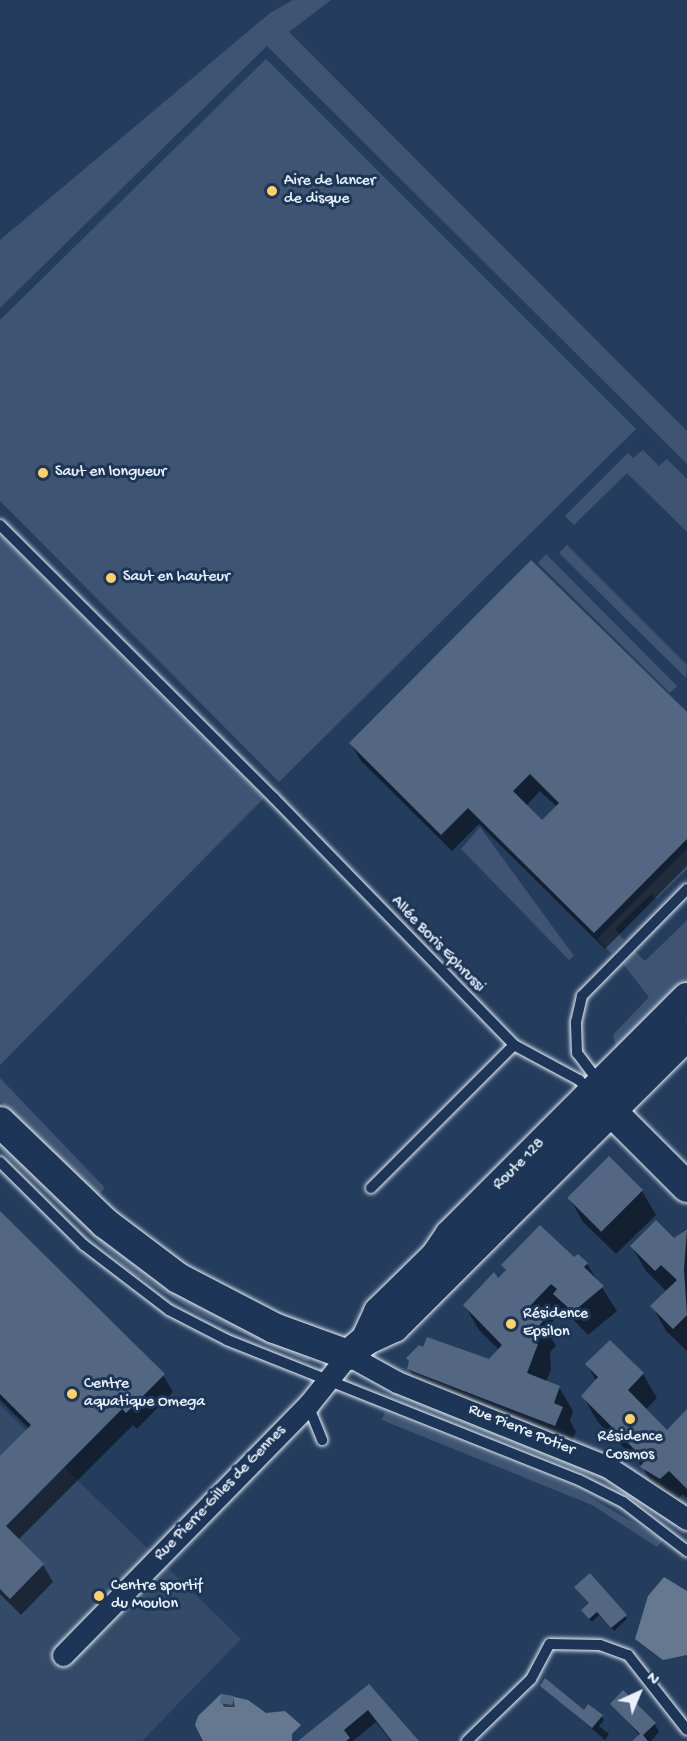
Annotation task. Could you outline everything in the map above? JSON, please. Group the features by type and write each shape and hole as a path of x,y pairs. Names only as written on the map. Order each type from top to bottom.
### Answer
{"main road":[{"name":"Route 128","path":"357,1348 394,1327 687,998"},
{"name":"Route 128","path":"602,1096 687,1035"},
{"path":"602,1096 687,1186"},
{"path":"0,1122 105,1223 178,1278 274,1328 357,1348"}],"street":[{"name":"Rue Pierre-Gilles de Gennes","path":"63,1655 308,1405 357,1348"},
{"name":"Rue Pierre Potier","path":"357,1348 397,1382 608,1467 687,1519"}],"lane":[{"name":"Allée Boris Ephrussi","path":"0,525 274,798 514,1045 579,1080 602,1096"},
{"path":"602,1096 577,1053 576,1022 582,996 687,889"},
{"path":"371,1188 514,1045"},
{"path":"0,1162 84,1245 161,1304 227,1340 579,1480 623,1502 687,1551"},
{"path":"308,1405 322,1440"},
{"path":"467,1741 531,1679 550,1644 600,1645 628,1655 687,1730"}],"shaded area":[{"path":"293,0 331,0 289,32 687,431 687,464 267,46 0,308 0,240 270,13"},
{"path":"266,59 636,429 279,782 0,501 0,320"},
{"path":"643,450 659,466 667,459 687,479 687,532 627,473 574,525 565,516 628,453 633,458"},
{"path":"0,535 264,798 0,1065"},
{"path":"567,545 687,665 686,678 559,553"},
{"path":"546,554 677,686 670,693 538,563"},
{"path":"480,827 574,956 569,960 461,849"},
{"path":"687,849 687,869 656,899 651,894 615,929 624,940 611,953 597,939"},
{"path":"687,920 687,991 619,1059 613,1035 649,997 623,964 635,951 645,961"},
{"path":"0,1078 105,1188 95,1199 0,1101"},
{"path":"0,1136 162,1284 201,1308 311,1355 308,1362 198,1314 128,1270 0,1150"},
{"path":"395,1388 583,1462 680,1520 675,1526 604,1481 392,1395"},
{"name":"Centre sportif du Moulon","path":"0,1405 241,1639 142,1741 0,1741"},
{"path":"385,1412 575,1488 663,1540 657,1547 592,1505 382,1420"},
{"path":"664,1577 687,1591 687,1655 663,1660 635,1639 648,1596"},
{"path":"221,1694 248,1700 266,1713 285,1711 301,1725 292,1734 292,1741 203,1741 195,1725 198,1716"}],"building":[{"path":"531,560 687,712 687,839 594,933 468,808 441,835 349,743","holes":["530,774 559,803 542,820 513,791"]},
{"path":"609,1156 643,1190 601,1232 567,1198"},
{"name":"Centre aquatique Omega","path":"0,1211 165,1374 126,1413 122,1409 6,1526 44,1564 10,1599 0,1589 0,1456 31,1425 0,1394"},
{"path":"656,1220 674,1238 687,1229 684,1270 687,1315 673,1329 650,1306 677,1280 661,1265 655,1271 630,1246"},
{"name":"Résidence Epsilon","path":"540,1225 574,1257 578,1254 588,1263 584,1267 604,1286 573,1312 553,1294 557,1289 551,1284 529,1307 543,1321 537,1328 534,1343 538,1344 527,1373 560,1386 554,1403 563,1407 555,1426 407,1369 409,1361 406,1358 419,1345 423,1347 427,1337 489,1359 502,1345 463,1305 494,1272 498,1278 506,1270 501,1265"},
{"name":"Résidence Cosmos","path":"610,1340 644,1373 628,1390 667,1430 687,1409 687,1489 669,1471 660,1479 640,1467 645,1460 581,1396 598,1377 585,1364"},
{"path":"590,1573 627,1615 611,1628 597,1612 589,1619 581,1610 589,1603 574,1587"},
{"path":"545,1678 584,1710 588,1704 603,1715 592,1728 540,1686"},
{"path":"369,1684 419,1741 392,1741 368,1710 344,1730 350,1738 346,1741 298,1741"},
{"path":"623,1690 656,1723 643,1735 648,1741 632,1741 640,1734 610,1704"},
{"path":"221,1694 234,1696 232,1705 220,1703"}],"place":[{"name":"Aire de lancer de disque","path":"272,191"},
{"name":"Saut en longueur","path":"43,473"},
{"name":"Saut en hauteur","path":"111,578"},
{"name":"Résidence Epsilon","path":"511,1324"},
{"name":"Centre aquatique Omega","path":"72,1394"},
{"name":"Résidence Cosmos","path":"630,1419"},
{"name":"Centre sportif du Moulon","path":"99,1596"}]}
